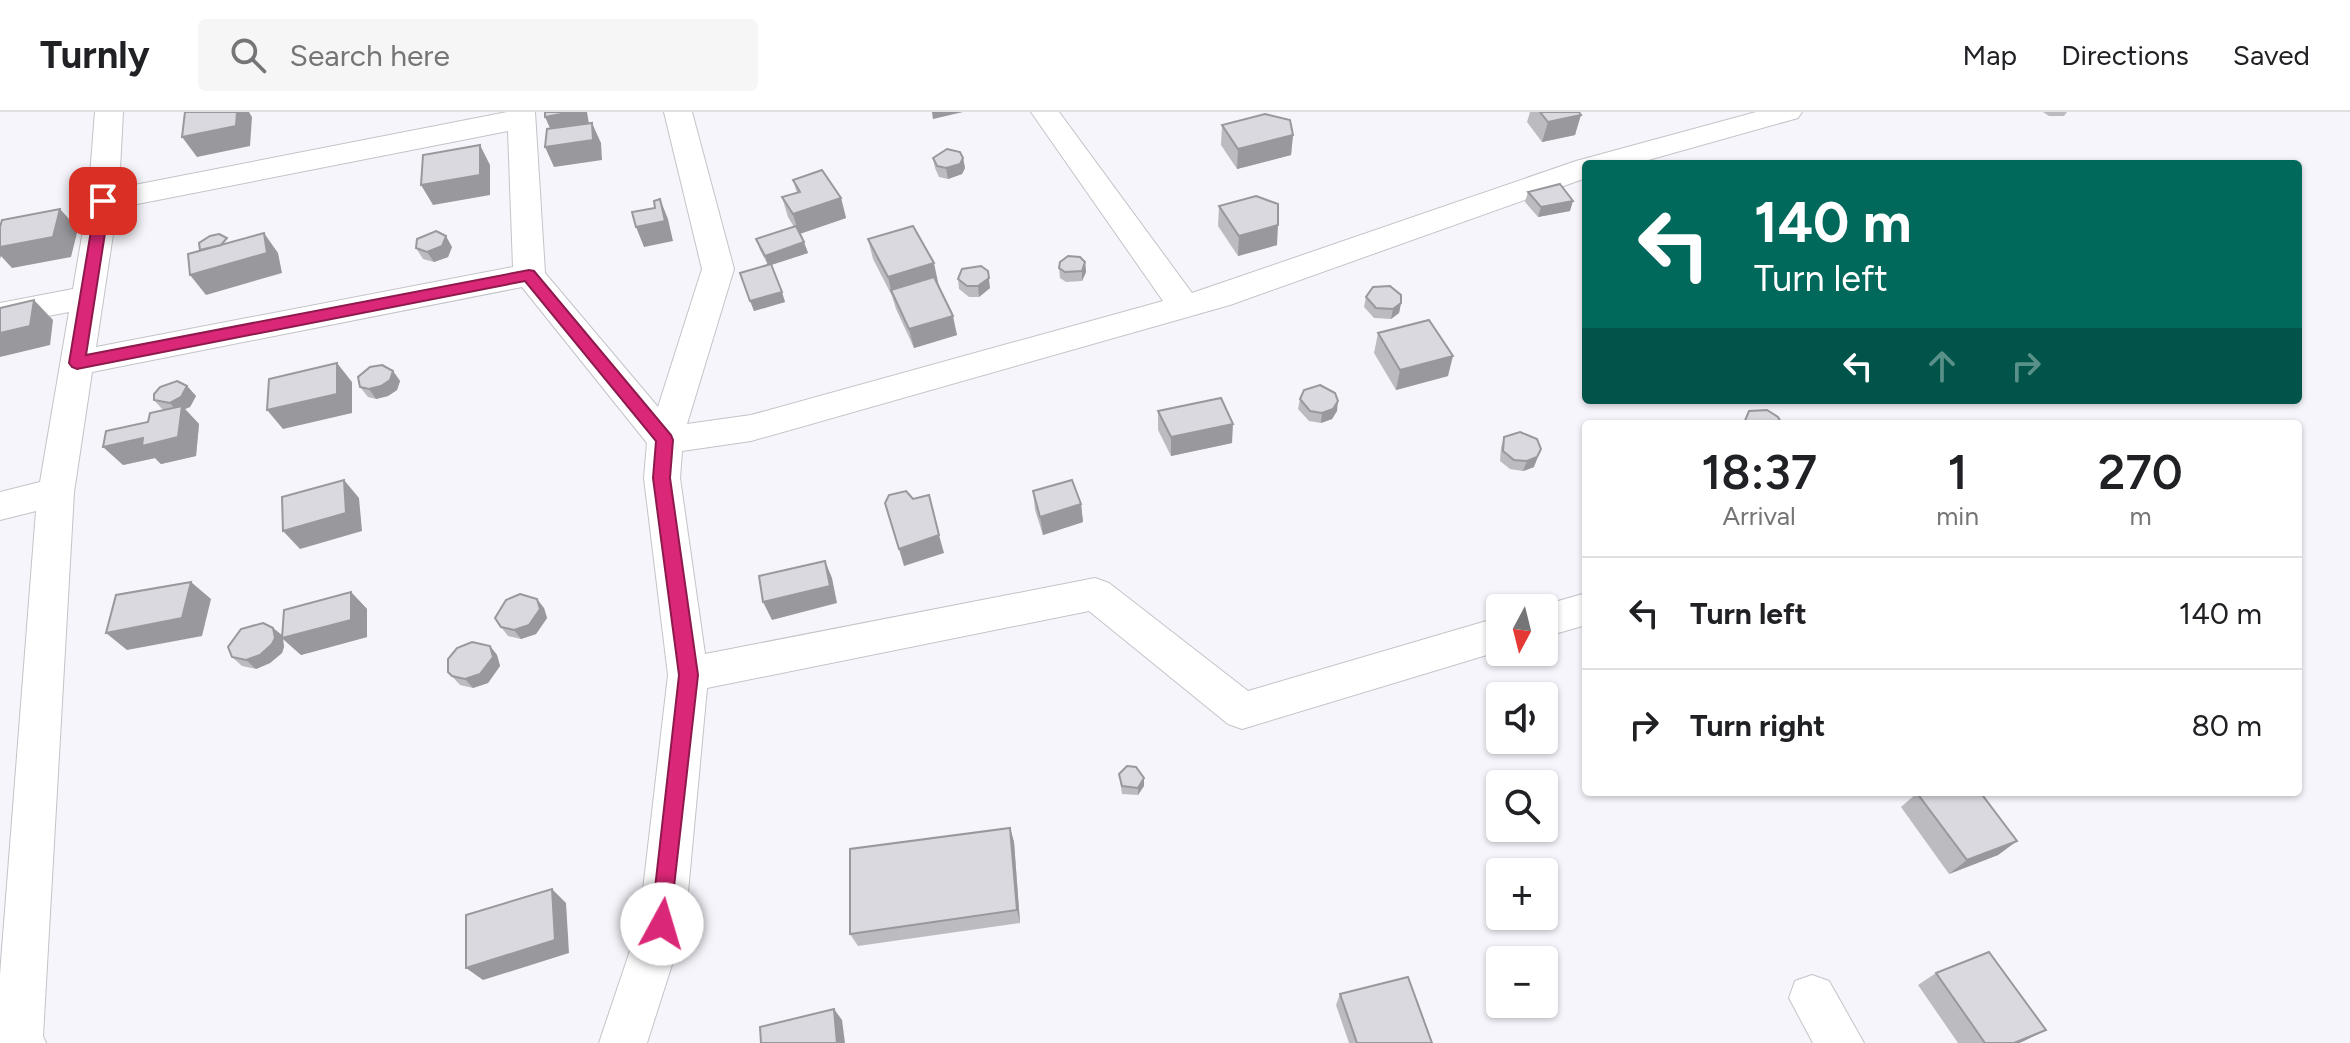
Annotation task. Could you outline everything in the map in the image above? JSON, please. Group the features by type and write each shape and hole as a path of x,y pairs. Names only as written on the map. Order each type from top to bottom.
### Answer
{"street":[{"path":"22,1043 19,1036 56,492 103,201 109,112"},
{"path":"623,1043 662,924 688,675 662,478 665,440 718,269 678,112"},
{"path":"1045,112 1183,305"},
{"path":"1614,160 1788,112"},
{"path":"103,201 522,116 529,275 665,440"},
{"path":"665,440 751,428 1219,297 1552,177 1582,169"},
{"path":"77,363 529,275"},
{"path":"0,314 88,297"},
{"path":"0,506 56,492"},
{"path":"688,675 1095,594 1242,711 1486,638"},
{"path":"1558,617 1582,610"},
{"path":"1812,998 1840,1043"}],"building":[{"path":"185,112 237,112 236,126 182,137"},
{"path":"545,112 572,112 545,117"},
{"path":"1540,112 1579,112 1581,115 1548,122"},
{"path":"1265,114 1290,120 1293,135 1238,149 1222,125"},
{"path":"592,123 593,140 545,147 547,129"},
{"path":"480,145 480,175 421,185 423,155"},
{"path":"947,149 960,152 963,158 960,164 946,168 937,166 933,158"},
{"path":"822,170 841,198 793,214 782,197 800,192 793,180"},
{"path":"1560,184 1573,201 1541,207 1528,192"},
{"path":"1256,196 1278,204 1278,225 1239,236 1219,206"},
{"path":"660,199 665,221 636,227 632,212 655,208 654,201"},
{"path":"60,209 53,237 0,247 2,220"},
{"path":"796,226 804,242 765,256 756,239"},
{"path":"913,226 934,263 888,277 868,239"},
{"path":"436,231 446,236 442,246 427,252 416,248 417,239"},
{"path":"264,233 267,253 190,275 188,254"},
{"path":"219,234 227,238 221,245 200,250 199,243"},
{"path":"1068,256 1080,257 1085,262 1082,271 1065,272 1059,268 1060,262"},
{"path":"771,264 782,292 750,301 740,273"},
{"path":"981,266 988,271 989,278 978,286 967,286 958,279 962,269"},
{"path":"934,277 953,316 909,329 891,290"},
{"path":"1390,286 1401,295 1401,303 1393,309 1376,308 1366,297 1373,287"},
{"path":"34,300 30,326 0,333 0,308"},
{"path":"1429,320 1453,356 1400,370 1378,333"},
{"path":"337,363 337,394 267,410 269,379"},
{"path":"382,365 393,371 390,380 369,389 360,387 358,377 370,367"},
{"path":"177,381 187,386 181,397 170,403 154,400 154,394 160,387"},
{"path":"1320,385 1335,393 1338,401 1333,409 1322,413 1310,411 1300,399 1304,390"},
{"path":"1221,398 1233,424 1171,437 1158,411"},
{"path":"182,406 178,437 142,446 143,438 103,447 106,431 148,422 150,413"},
{"path":"1767,410 1780,420 1745,420 1749,411"},
{"path":"1520,432 1537,439 1541,449 1537,457 1527,461 1514,460 1503,451 1504,437"},
{"path":"344,480 346,513 283,531 282,497"},
{"path":"1072,480 1081,504 1040,517 1033,491"},
{"path":"906,491 913,499 929,495 939,535 899,549 885,503 889,495"},
{"path":"825,561 830,586 763,602 759,576"},
{"path":"191,582 182,618 106,633 116,595"},
{"path":"351,592 351,620 282,638 284,610"},
{"path":"520,594 537,599 540,609 529,625 514,630 501,627 495,618 506,600"},
{"path":"263,623 273,628 275,638 272,644 260,655 246,660 232,657 228,647 241,629"},
{"path":"472,642 490,646 493,657 480,674 465,679 452,676 448,672 448,659 457,648"},
{"path":"1127,766 1136,767 1144,778 1138,788 1122,786 1119,774"},
{"path":"1919,796 1983,796 2017,841 1967,860"},
{"path":"1010,828 1017,910 850,934 850,849"},
{"path":"552,889 555,940 466,968 466,915"},
{"path":"1989,952 2046,1030 2014,1043 1985,1043 1936,973"},
{"path":"1408,977 1432,1043 1357,1043 1340,994"},
{"path":"834,1009 837,1043 761,1043 760,1027"}],"route":[{"path":"103,201 77,363 529,275 665,440 662,478 688,675 662,924"}]}
